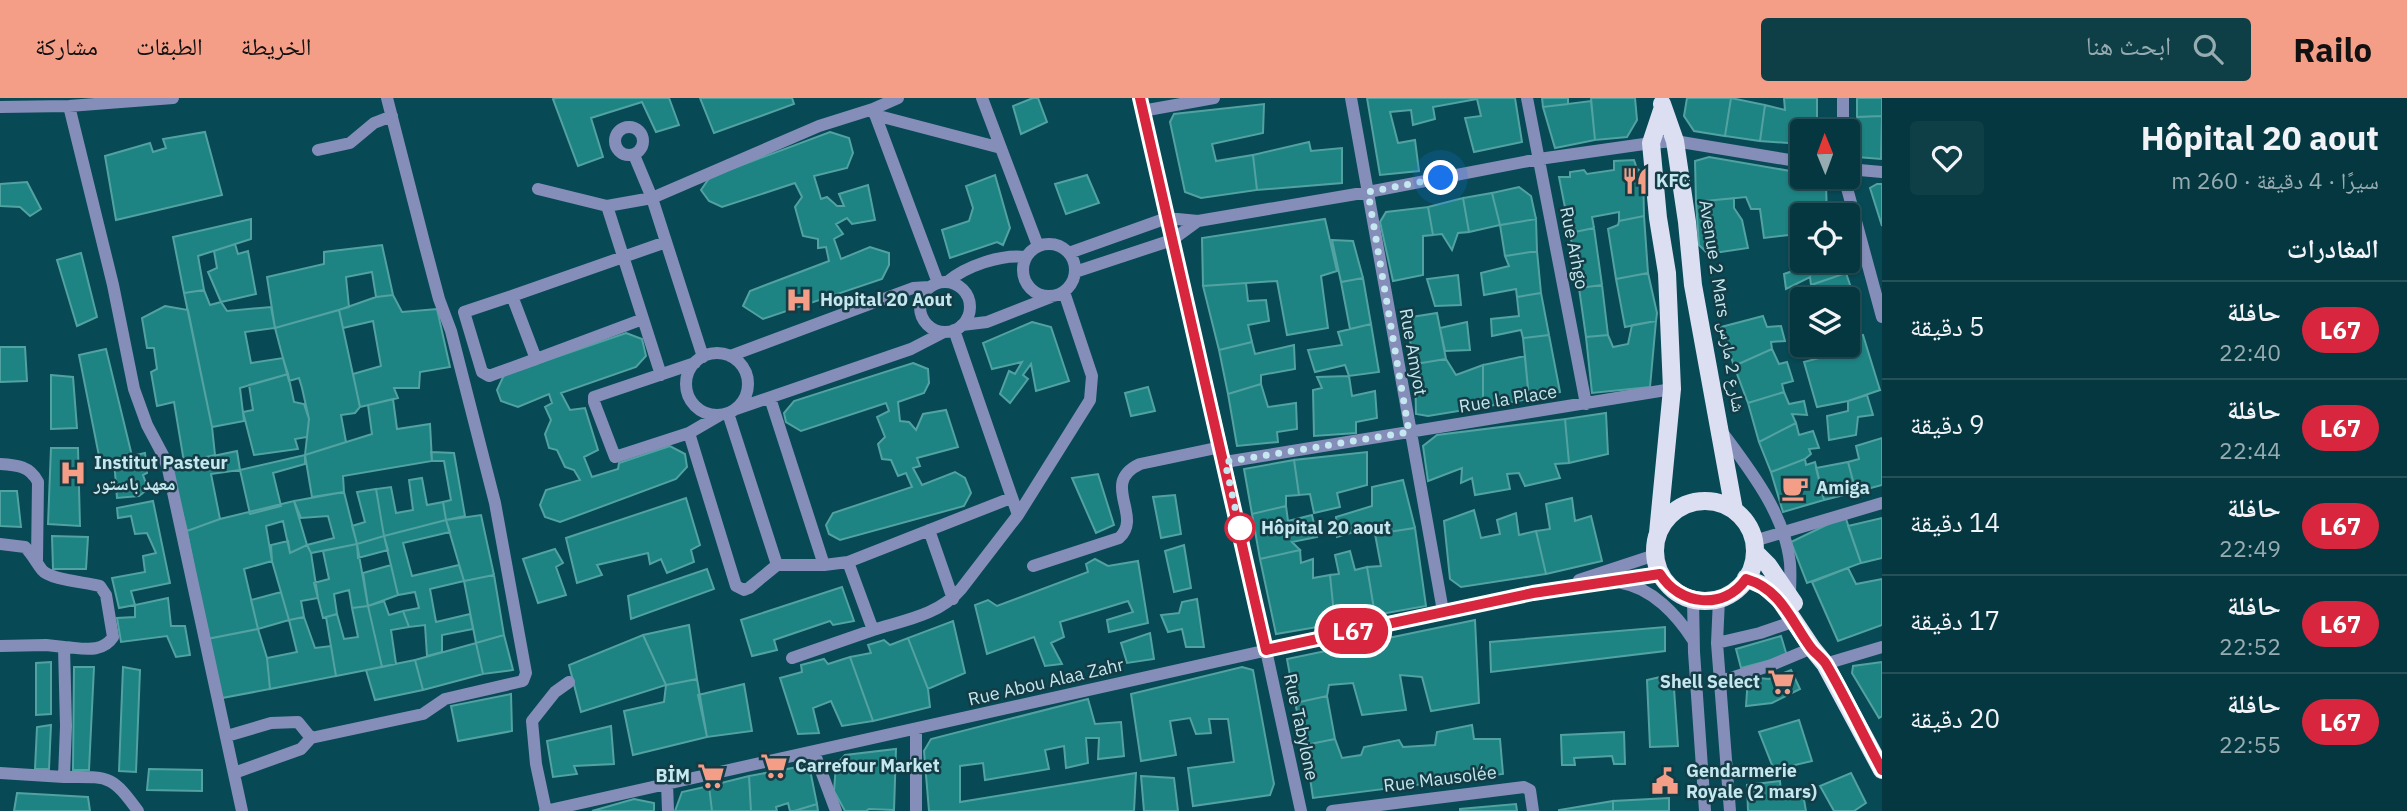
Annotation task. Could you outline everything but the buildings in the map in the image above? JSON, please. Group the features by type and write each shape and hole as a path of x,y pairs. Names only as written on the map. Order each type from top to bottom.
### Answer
{"main road":[{"name":"Avenue 2 Mars شارع 2 مارس","path":"1662,104 1675,141 1688,222 1693,285 1734,510"},
{"name":"Avenue 2 Mars شارع 2 مارس","path":"1658,533 1672,389 1667,273 1658,218 1651,143 1662,104"},
{"path":"1754,547 1752,568 1746,579 1734,591 1718,599 1693,599 1676,592 1660,574 1655,555 1658,533 1671,514 1690,503 1713,502 1734,510 1747,524 1754,547 1790,596 1815,641 1820,657"},
{"path":"1746,579 1771,591 1820,657 1882,770"}],"street":[{"path":"0,107 69,106 173,98"},
{"path":"234,773 301,749 311,738 423,714 445,699 523,681 526,673 495,503 387,98"},
{"path":"538,189 607,206 652,198 819,126 874,112 898,98"},
{"path":"982,98 1038,246"},
{"path":"1141,104 1214,98"},
{"name":"Rue Amyot","path":"1352,98 1409,432 1443,611"},
{"name":"Rue Arhgo","path":"1527,98 1586,404"},
{"path":"1843,98 1843,119"},
{"name":"Rue Tabylone","path":"1141,104 1225,462 1301,811"},
{"path":"69,106 113,285 134,389 147,425 168,469 242,811"},
{"path":"874,112 1001,148"},
{"path":"874,112 938,284"},
{"path":"318,150 350,143 374,123 392,116"},
{"path":"1069,253 1167,218 1198,221 1539,159 1651,143 1675,141 1790,160"},
{"path":"634,155 666,242 699,360 687,379 689,397 702,411 728,412 911,349 953,329 967,317 970,308 964,290 956,285 938,284 914,288 730,356 716,354 699,360 662,375 594,397 612,454 619,458 689,433 728,412 742,402 748,385 743,368 730,356"},
{"path":"1860,170 1882,172"},
{"path":"1847,189 1882,317"},
{"path":"607,206 662,375"},
{"path":"1075,272 1172,240 1198,221"},
{"path":"643,319 489,376 482,372 464,312 666,242"},
{"path":"1026,257 1011,255 958,273 938,284 922,295 919,305 926,324 934,330 987,322 1060,294 1074,280 1073,259 1055,244 1038,246 1026,257 1023,266 1026,283 1039,294 1060,294"},
{"path":"792,658 937,610 953,599 1018,515 1086,409 1093,389 1093,376 1060,294"},
{"path":"512,296 536,359"},
{"path":"953,329 1018,515"},
{"name":"Rue la Place","path":"1225,462 1672,389"},
{"path":"770,398 824,565"},
{"path":"728,412 777,565"},
{"path":"1720,429 1757,481 1781,531 1790,561 1790,596"},
{"path":"689,433 736,586 744,590 777,565 848,562 1012,498"},
{"path":"1033,566 1119,538 1125,533 1127,526 1122,487 1124,475 1129,469 1140,464 1221,447"},
{"path":"0,464 27,468 33,472 38,482 37,560"},
{"path":"1754,547 1781,531 1882,503"},
{"path":"929,530 953,599"},
{"path":"0,544 25,547 43,571 54,577 100,586 106,595 113,637 108,645 93,649 46,645 0,646"},
{"name":"Rue Abou Alaa Zahr","path":"1555,589 1655,555"},
{"path":"848,562 873,630"},
{"name":"Rue Abou Alaa Zahr","path":"545,811 1443,611 1555,589 1660,574"},
{"path":"1608,582 1642,589 1675,617 1694,642"},
{"path":"1693,599 1705,811"},
{"path":"1718,599 1717,643 1730,811"},
{"path":"1717,643 1760,633 1794,621"},
{"path":"64,647 64,777"},
{"path":"1721,681 1769,666 1882,647"},
{"path":"545,811 536,764 532,721 555,692 569,682"},
{"path":"227,736 271,723 298,722 311,738"},
{"path":"916,729 916,811"},
{"path":"814,752 836,811"},
{"path":"0,773 103,777 118,784 138,811"},
{"path":"667,783 668,811"},
{"name":"Rue Mausolée","path":"1332,811 1524,787 1531,790 1533,811"}],"bus line":[{"name":"L67","path":"1140,98 1266,650 1555,589 1660,574 1668,585 1680,594 1706,601 1729,594 1746,579 1750,579 1764,586 1780,600 1822,659 1882,770"}],"place":[{"name":"KFC","path":"1635,181"},
{"name":"Hopital 20 Aout","path":"799,300"},
{"name":"Institut Pasteur معهد باستور","path":"73,473"},
{"name":"Amiga","path":"1795,488"},
{"name":"Hôpital 20 aout","path":"1240,528"},
{"name":"Shell Select","path":"1781,682"},
{"name":"Carrefour Market","path":"774,766"},
{"name":"BİM","path":"711,776"},
{"name":"Gendarmerie Royale (2 mars)","path":"1665,781"}],"route":[{"path":"1240,528 1225,462 1409,432 1368,192 1441,178"}]}
